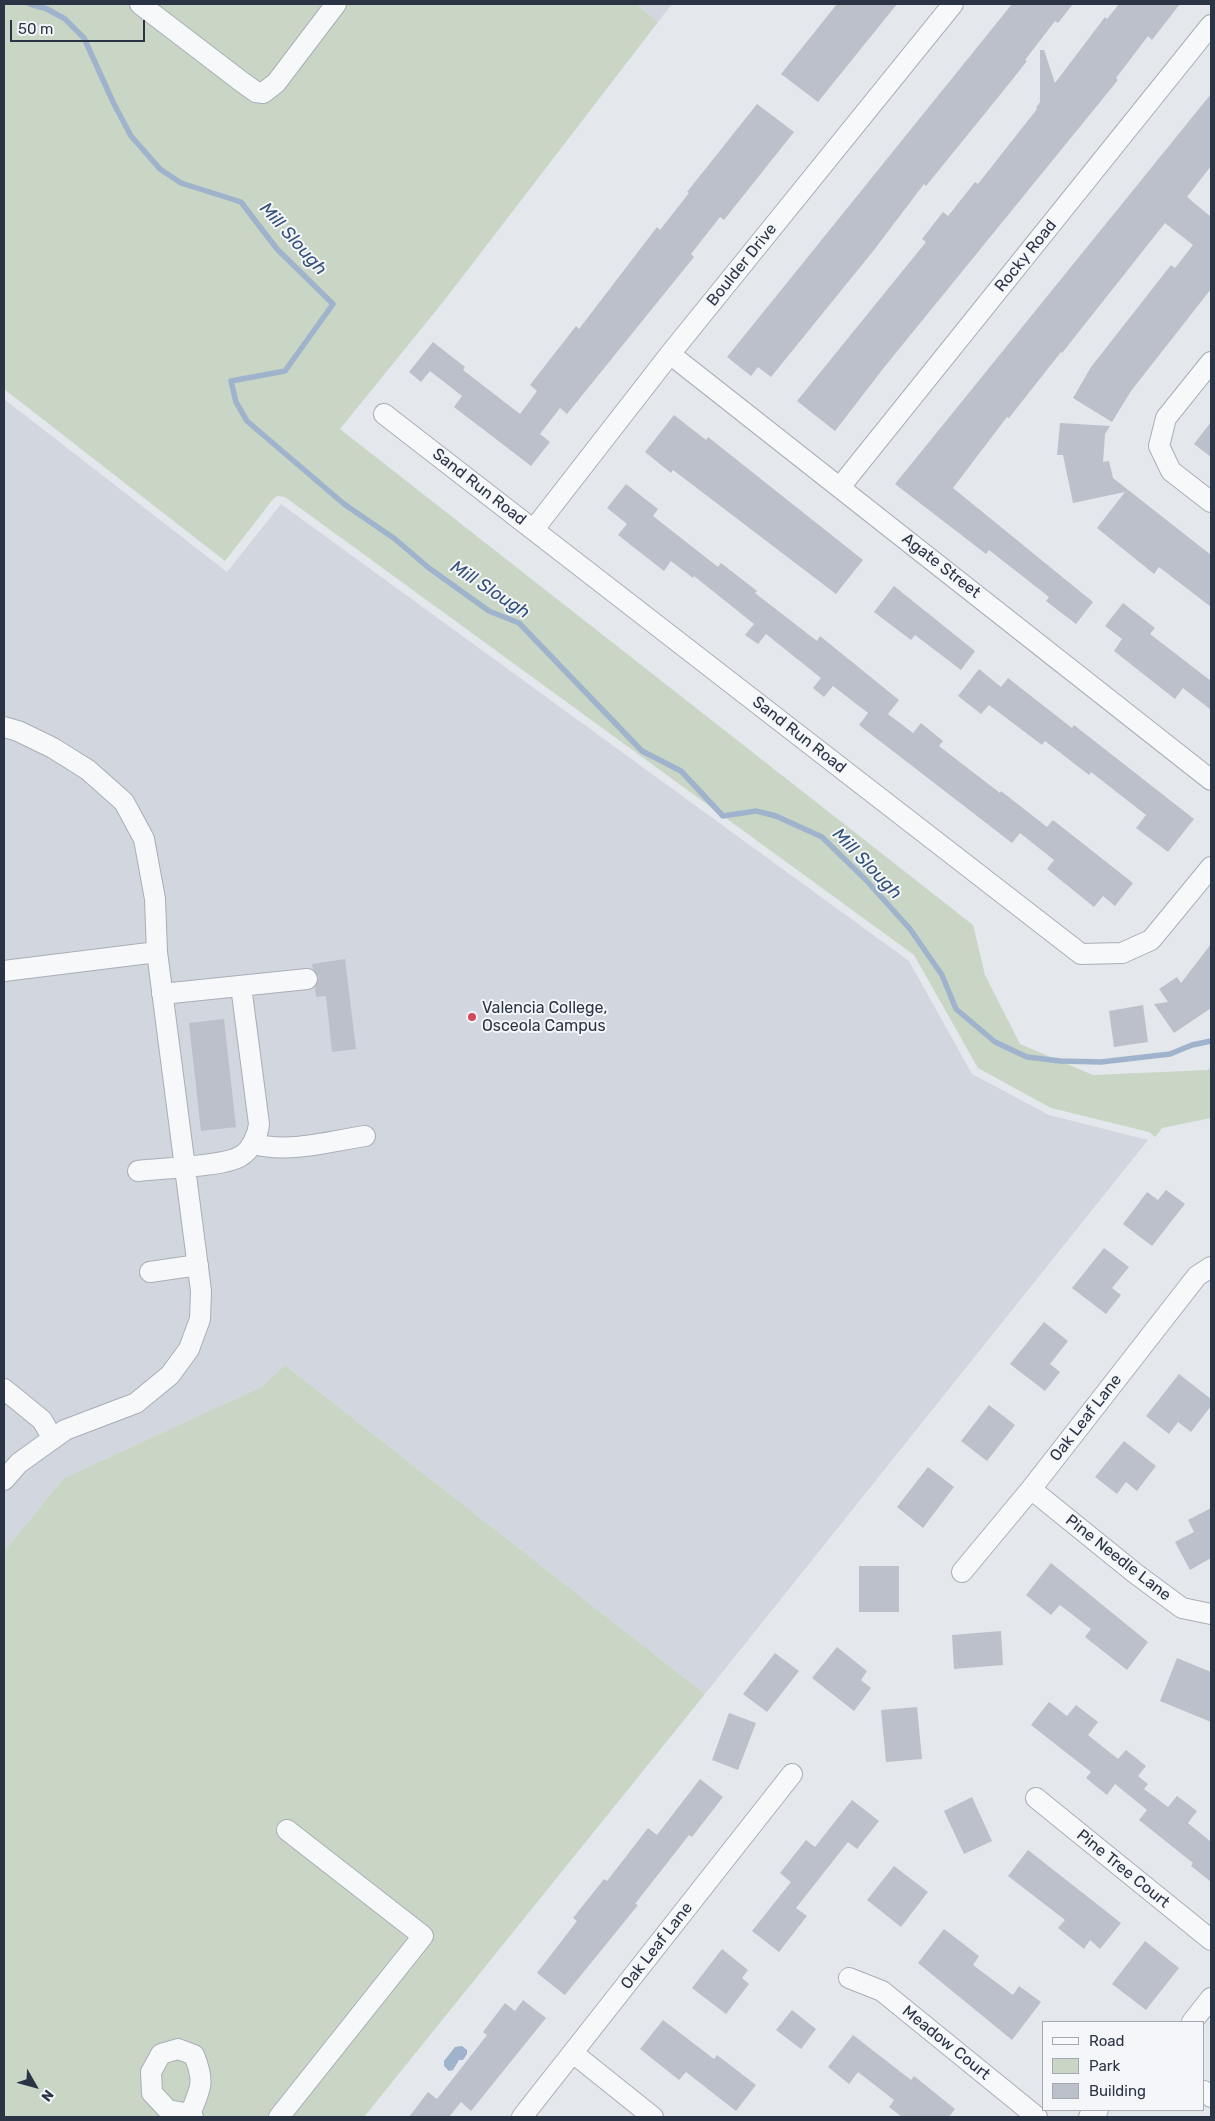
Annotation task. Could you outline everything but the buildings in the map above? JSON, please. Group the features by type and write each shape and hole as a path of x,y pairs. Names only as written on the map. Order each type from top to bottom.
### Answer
{"street":[{"path":"140,4 242,82 256,92 263,93 276,84 336,4"},
{"name":"Boulder Drive","path":"534,529 670,354 953,4"},
{"name":"Rocky Road","path":"840,487 1211,25"},
{"name":"Agate Street","path":"670,354 1211,780"},
{"path":"1211,362 1166,418 1159,446 1172,471 1211,502"},
{"name":"Sand Run Road","path":"384,414 1081,954 1122,952 1151,940 1211,867"},
{"path":"4,727 18,731 52,748 88,770 124,802 144,839 155,899 162,994 201,1291 200,1319 189,1349 170,1375 136,1403 65,1430 19,1463 4,1480"},
{"path":"4,971 158,952"},
{"path":"162,994 307,979"},
{"path":"138,1170 221,1163 241,1156 252,1144 258,1133 259,1124 241,986"},
{"path":"252,1144 272,1149 289,1149 365,1136"},
{"path":"150,1272 198,1265"},
{"name":"Oak Leaf Lane","path":"962,1572 1031,1489 1197,1276 1211,1267"},
{"path":"4,1389 42,1420 53,1439"},
{"name":"Pine Needle Lane","path":"1031,1489 1136,1574 1182,1608 1211,1614"},
{"name":"Oak Leaf Lane","path":"522,2117 792,1774"},
{"name":"Pine Tree Court","path":"1036,1798 1211,1940"},
{"path":"278,2117 423,1936 287,1830"},
{"name":"Meadow Court","path":"849,1978 882,1991 1037,2117"},
{"path":"1193,2021 1211,1998"},
{"path":"573,2053 654,2117"}],"shaded area":[{"path":"636,4 672,4 658,22"},
{"name":"Valencia College, Osceola Campus","path":"4,399 227,572 281,504 909,961 972,1074 1049,1115 1148,1140 705,1694 285,1365 261,1387 64,1478 4,1551"}],"green space":[{"path":"4,4 636,4 658,22 443,302 340,429 973,925 985,975 1020,1044 1093,1075 1208,1070 1211,1066 1211,1118 1162,1128 1155,1137 1149,1132 1051,1108 978,1068 914,955 285,497 278,496 274,498 225,561 4,389"},
{"path":"285,1365 705,1694 364,2117 4,2117 4,1551 64,1478 261,1387"}],"water":[{"path":"462,2046 467,2050 467,2054 463,2060 459,2060 453,2070 449,2071 444,2066 444,2061 455,2047"}],"waterway":[{"name":"Mill Slough","path":"30,4 47,9 65,19 84,38 113,102 131,136 160,169 181,183 241,202 277,249 333,304 285,371 231,381 236,402 247,421 344,504 395,539 429,568 489,611 519,623 642,751 681,771 723,816 756,811 776,816 822,837 866,880 910,929 942,975 956,1009 995,1042 1027,1057 1060,1061 1101,1062 1170,1054 1192,1045 1211,1041"}],"place":[{"name":"Valencia College, Osceola Campus","path":"472,1017"}]}
